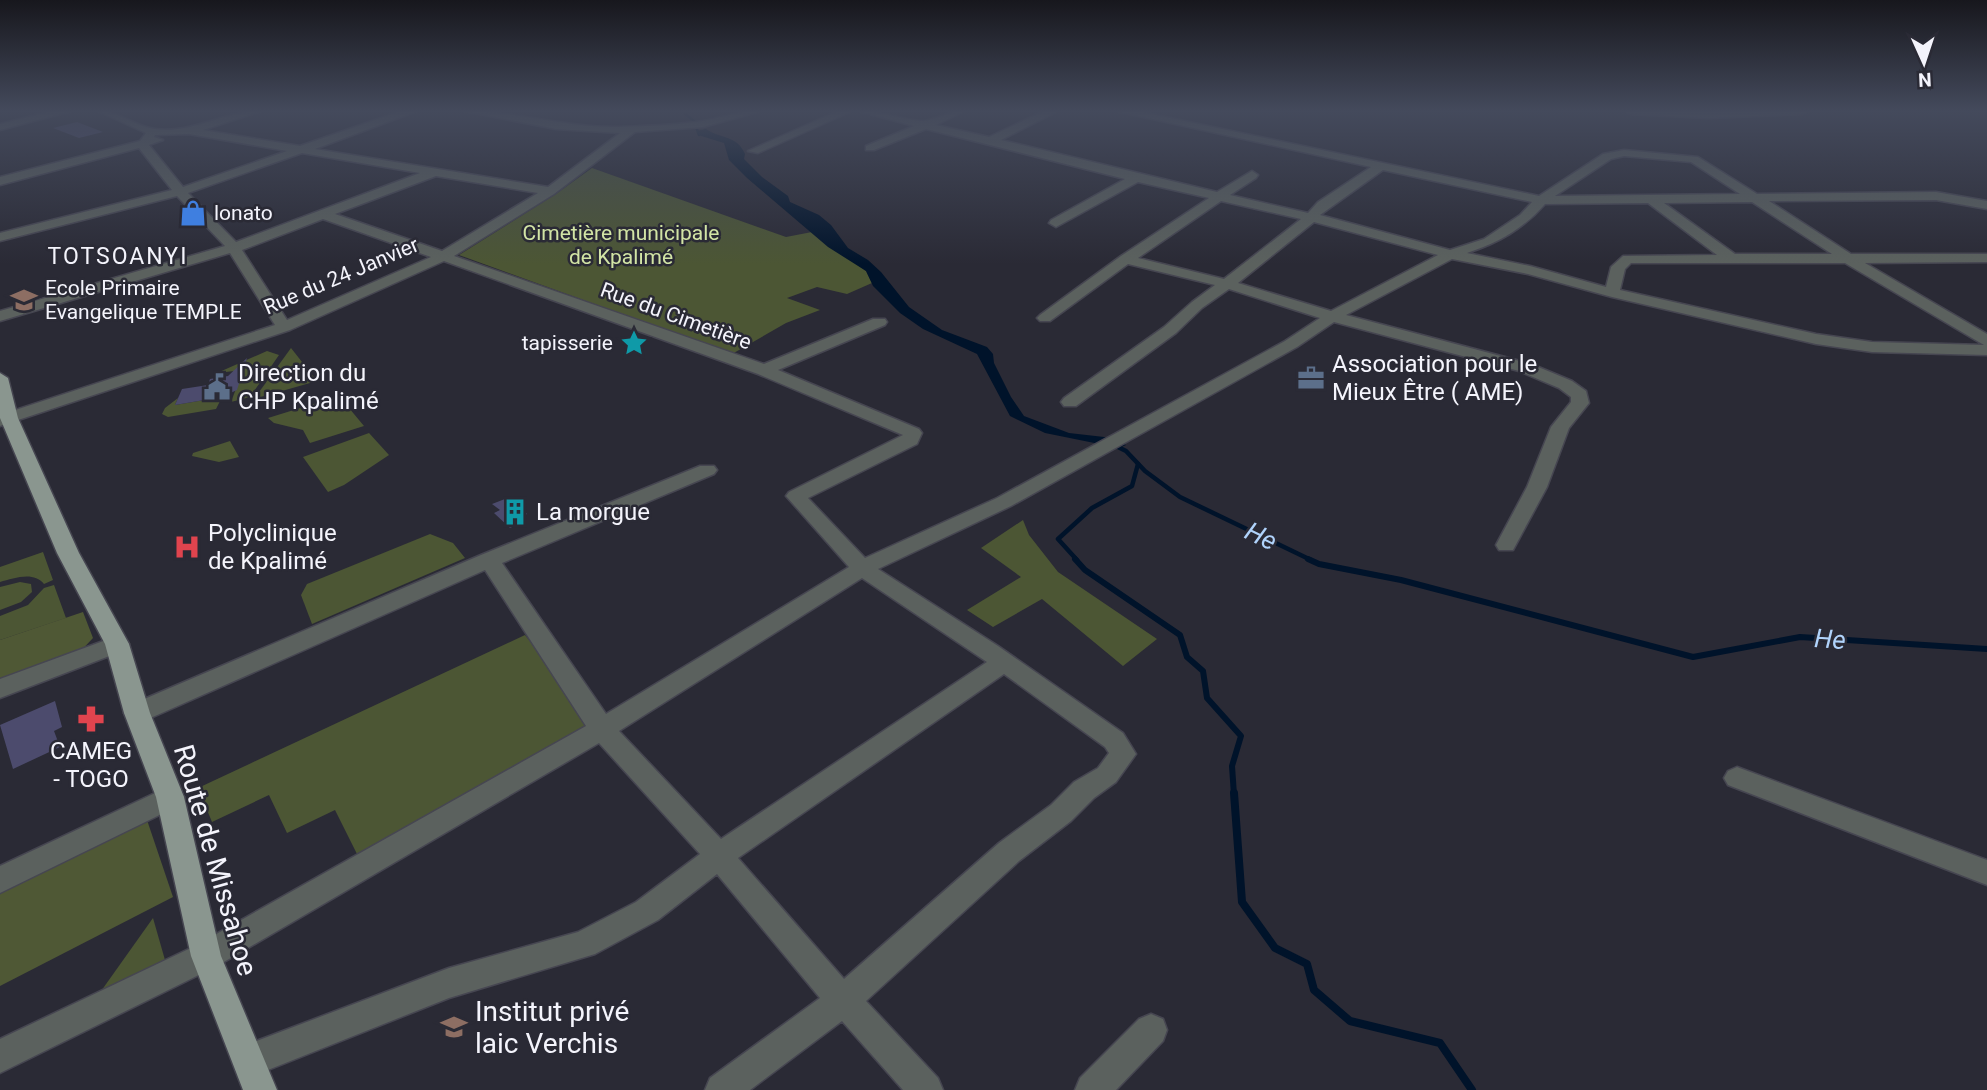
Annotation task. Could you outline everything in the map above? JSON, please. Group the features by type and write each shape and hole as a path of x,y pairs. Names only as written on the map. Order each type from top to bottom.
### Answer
{"main road":[{"name":"Route de Missahoe","path":"0,377 4,419 68,553 117,644 136,713 170,797 206,956 260,1090"}],"street":[{"path":"0,181 76,162"},
{"path":"156,162 180,192 234,248 284,327"},
{"path":"0,237 180,192 268,162"},
{"path":"378,162 550,191"},
{"name":"Rue du 24 Janvier","path":"4,419 284,327 444,256 550,191 589,162"},
{"path":"1073,162 1311,217 1450,254 1531,270 1612,293 1816,339 1871,347 1987,350"},
{"path":"1361,162 1541,200 1936,196 1987,205"},
{"path":"0,1056 206,956 601,729 862,568 1004,502 1291,344 1331,317 1450,254 1489,242 1525,218 1541,200 1598,162"},
{"path":"1700,162 1846,257 1987,341"},
{"path":"1070,402 1170,330 1197,305 1227,284 1323,205 1381,166"},
{"path":"0,316 234,248 434,172"},
{"path":"1045,318 1126,259 1252,175"},
{"path":"1056,223 1136,178"},
{"path":"1651,199 1731,258"},
{"name":"Rue du Cimetière","path":"326,215 764,370 913,433 913,437 796,496 862,568"},
{"path":"1612,293 1618,267 1628,259 1693,261 1731,258 1987,258"},
{"path":"1126,259 1227,284 1331,317 1498,360 1569,385 1580,395 1580,403 1560,427 1537,488 1506,545"},
{"path":"764,370 879,322"},
{"path":"136,713 489,560 707,470"},
{"path":"489,560 601,729 719,856 818,975 926,1090"},
{"path":"723,1090 844,1000 1009,852 1061,813 1084,790 1107,775 1123,754 1114,740 1004,662 862,568"},
{"path":"0,689 117,644"},
{"path":"250,1060 449,983 584,944 647,911 719,856 1004,662"},
{"path":"1737,778 1987,873"},
{"path":"0,880 170,797"},
{"path":"1092,1090 1151,1030"}],"green space":[{"name":"Cimetière municipale de Kpalimé","path":"592,168 786,237 812,232 866,271 872,283 847,294 817,287 787,298 820,310 786,323 732,354 459,255"},
{"path":"291,348 317,381 254,399"},
{"path":"267,351 279,355 250,397 231,402 243,370 217,373"},
{"path":"339,396 364,426 310,443 303,430 274,423 268,418"},
{"path":"222,397 216,409 168,417 162,414 165,408 178,398 175,405"},
{"path":"369,433 389,455 344,485 328,492 303,457"},
{"path":"230,441 239,457 219,462 192,456 193,453"},
{"path":"1023,520 1029,535 1058,572 1157,639 1123,666 1042,599 993,627 967,610 1021,577 981,548"},
{"path":"430,534 453,543 465,558 312,624 301,595 307,584"},
{"path":"43,552 53,580 44,584 35,578 23,577 0,582 0,567"},
{"path":"20,582 31,584 32,592 21,602 0,610 0,587"},
{"path":"54,585 66,618 0,640 0,616 28,605 44,588"},
{"path":"83,612 93,638 75,657 0,685 0,640"},
{"path":"525,635 607,736 367,874 335,810 287,833 269,795 212,822 198,788"},
{"path":"147,820 173,897 0,986 0,889"},
{"path":"153,918 165,960 99,994"}],"water":[{"path":"731,162 747,162 788,196 790,202 819,215 831,225 848,248 881,272 909,307 942,330 987,347 993,354 994,363 1011,397 1024,416 1069,433 1113,438 1126,445 1119,448 1045,433 1010,416 977,354 923,329 900,313 873,286 866,271 828,247"}],"building":[{"name":"Direction du CHP Kpalimé","path":"247,358 237,390 222,397 175,405 182,389 208,385 210,379 228,376"},
{"name":"La morgue","path":"510,497 527,514 519,517 523,522 510,528 494,513 500,510 492,504"},
{"path":"55,701 62,727 54,731 60,747 13,769 0,725"}],"waterway":[{"name":"He","path":"1114,445 1126,451 1145,471 1180,497 1311,560"},
{"path":"1077,560 1058,539 1092,508 1132,486 1138,464"},
{"path":"1075,559 1085,570 1180,635 1187,657 1203,671 1207,698 1241,736 1232,766 1234,795"},
{"name":"He","path":"1308,559 1319,564 1401,580 1693,657 1800,637 1987,649"},
{"path":"1234,793 1242,902 1275,948 1307,964 1314,990 1350,1021 1440,1043 1472,1090"}],"place":[{"name":"lonato","path":"193,213"},
{"name":"Ecole Primaire Evangelique TEMPLE","path":"24,300"},
{"name":"tapisserie","path":"634,343"},
{"name":"Association pour le Mieux Être ( AME)","path":"1311,378"},
{"name":"Direction du CHP Kpalimé","path":"217,387"},
{"name":"La morgue","path":"515,512"},
{"name":"Polyclinique de Kpalimé","path":"187,547"},
{"name":"CAMEG - TOGO","path":"91,719"},
{"name":"Institut privé laic Verchis","path":"454,1027"}],"district":[{"name":"TOTSOANYI","path":"118,256"}]}
